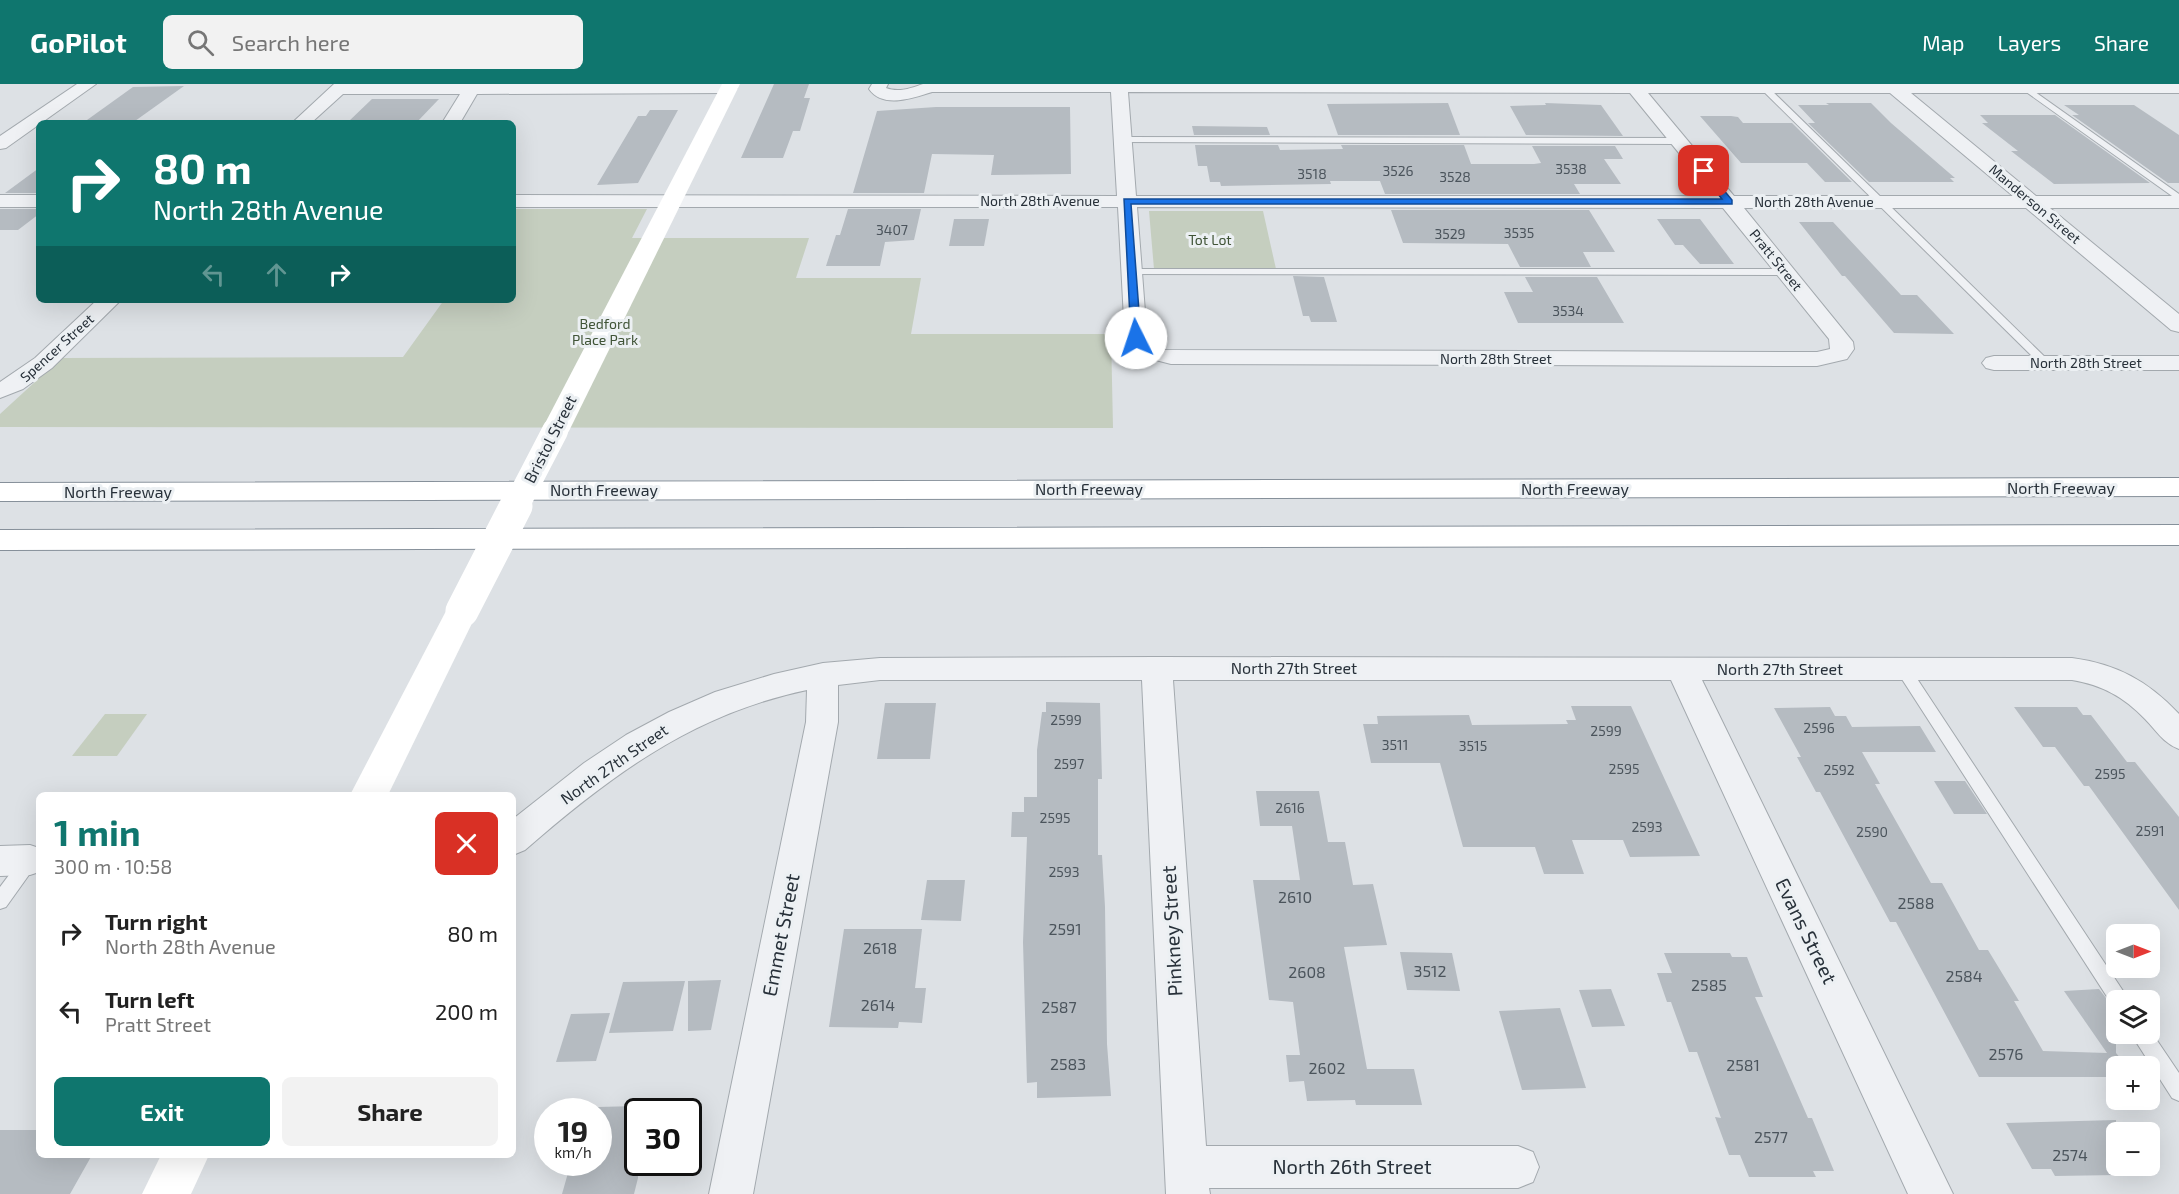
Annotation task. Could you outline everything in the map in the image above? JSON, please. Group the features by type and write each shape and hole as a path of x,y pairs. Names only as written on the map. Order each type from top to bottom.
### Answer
{"main road":[{"name":"Bristol Street","path":"371,792 730,86"},
{"name":"North Freeway","path":"0,492 2179,487"},
{"path":"0,540 2179,535"},
{"path":"166,1194 184,1158"}],"street":[{"path":"0,144 88,84"},
{"path":"880,84 877,89 879,91 896,96 928,86 2152,86 2179,88"},
{"path":"304,120 341,86 471,89 730,86"},
{"path":"1119,86 1132,272"},
{"name":"Pratt Street","path":"1634,86 1841,340 1843,348 1839,354"},
{"name":"Manderson Street","path":"1893,86 2179,325"},
{"path":"2152,86 2179,104"},
{"path":"453,120 471,89"},
{"name":"North 28th Avenue","path":"516,201 2032,202 2179,200"},
{"path":"0,201 36,201"},
{"name":"North 28th Street","path":"1132,272 1136,338 1143,348 1152,354 1177,358 1817,359 1839,354"},
{"name":"Spencer Street","path":"0,392 30,373 107,303"},
{"name":"North 28th Street","path":"1994,363 2179,363"},
{"name":"North 27th Street","path":"516,838 600,770 675,722 757,690 823,674 895,668 2072,669 2095,673 2121,682 2154,707 2179,736"},
{"name":"Pinkney Street","path":"1157,668 1187,1181"},
{"name":"Evans Street","path":"1681,669 1931,1194"},
{"name":"Emmet Street","path":"731,1194 822,722 823,674"},
{"name":"North 26th Street","path":"1187,1181 1518,1167"}],"lane":[{"path":"1763,86 2045,363"},
{"path":"2023,86 2179,200"},
{"path":"1123,140 1679,141"},
{"path":"1132,272 1787,272"},
{"path":"1903,669 2113,990"},
{"path":"0,901 15,860"},
{"path":"2148,1044 2179,1091"}],"green space":[{"name":"Bedford Place Park","path":"516,209 647,209 632,238 809,238 796,278 921,278 911,334 1111,334 1113,428 0,427 0,414 61,358 403,357 442,303 516,303"},
{"name":"Tot Lot","path":"1149,211 1263,211 1276,269 1154,269"},
{"path":"105,714 147,714 117,756 72,756"}],"building":[{"path":"774,84 809,84 804,98 810,98 800,131 793,131 783,158 741,158"},
{"path":"184,86 136,120 87,120 133,87"},
{"path":"372,99 439,99 419,120 350,120"},
{"path":"1448,103 1460,135 1338,135 1327,104"},
{"path":"1545,103 1601,105 1623,136 1526,135 1510,106 1546,105"},
{"path":"1826,103 1871,103 1955,178 1950,178 1954,182 1869,182 1808,123 1815,123 1798,105 1829,105"},
{"path":"2064,105 2134,105 2179,135 2179,183 2168,183 2072,115 2079,115"},
{"path":"936,107 1070,107 1071,174 991,175 994,155 932,154 924,193 853,193 877,111"},
{"path":"650,110 678,110 638,183 597,185 638,116 646,116"},
{"path":"1980,115 2055,115 2150,183 2054,184 2011,151 2018,151 1982,123 1988,123"},
{"path":"1700,116 1738,117 1743,123 1792,123 1852,182 1825,182 1807,163 1741,163"},
{"path":"1192,126 1267,127 1270,135 1194,135"},
{"path":"1195,145 1278,145 1280,150 1343,149 1341,145 1464,145 1471,164 1541,163 1532,146 1615,146 1623,159 1604,159 1621,184 1574,184 1580,194 1385,194 1380,181 1221,186 1220,182 1210,182 1207,166 1198,166"},
{"path":"36,170 36,193 5,193"},
{"path":"0,209 36,209 36,216 18,230 0,230"},
{"path":"848,209 921,209 914,240 885,242 880,266 826,266 836,235 840,235"},
{"path":"1391,210 1589,210 1615,252 1583,252 1591,267 1520,267 1508,244 1403,243"},
{"path":"954,219 989,219 984,246 949,246"},
{"path":"1657,219 1700,219 1734,264 1700,264 1683,245 1675,245"},
{"path":"1799,222 1833,222 1901,295 1917,295 1954,334 1894,333 1845,276 1842,276"},
{"path":"1293,276 1324,277 1337,322 1311,322 1309,316 1303,316"},
{"path":"1525,277 1597,277 1624,323 1518,323 1504,292 1533,292"},
{"path":"1046,702 1100,703 1102,779 1098,779 1098,855 1102,855 1105,907 1107,1044 1111,1096 1037,1098 1037,1082 1027,1083 1023,942 1027,837 1011,837 1012,812 1024,812 1024,797 1037,797 1037,750 1042,712 1046,712"},
{"path":"885,703 936,703 930,759 877,759"},
{"path":"1571,706 1631,706 1700,856 1630,857 1623,840 1572,840 1584,874 1544,874 1535,847 1463,847 1440,763 1371,763 1363,724 1378,724 1377,716 1469,715 1472,725 1568,724 1566,720 1576,720"},
{"path":"1830,707 1835,716 1846,716 1852,727 1920,726 1936,752 1862,752 1880,784 1875,784 1931,883 1942,883 1979,950 1988,950 2019,1001 2014,1001 2043,1051 2107,1053 2064,991 2099,989 2106,998 2106,1044 2116,1044 2116,1053 2119,1056 2106,1056 2106,1077 1979,1077 1896,922 1890,922 1820,792 1816,792 1797,757 1801,757 1774,708"},
{"path":"2014,707 2077,707 2083,715 2091,715 2127,762 2135,762 2179,817 2179,910 2089,786 2084,786 2055,747 2043,747"},
{"path":"1934,781 1965,781 1987,814 1954,814"},
{"path":"1256,791 1319,791 1328,842 1345,842 1353,885 1373,884 1387,945 1344,947 1367,1069 1414,1069 1422,1105 1356,1105 1355,1100 1307,1101 1304,1081 1289,1082 1286,1055 1300,1055 1293,1002 1269,1000 1253,880 1300,880 1292,826 1260,826"},
{"path":"927,880 965,880 961,921 921,920"},
{"path":"844,929 922,929 915,988 926,988 922,1023 899,1022 898,1028 829,1027"},
{"path":"1400,952 1452,953 1460,991 1407,990"},
{"path":"1664,953 1730,953 1732,957 1747,957 1763,997 1755,997 1808,1118 1812,1118 1834,1171 1813,1171 1816,1177 1749,1177 1740,1155 1729,1155 1715,1117 1721,1118 1697,1052 1689,1052 1671,1002 1667,1002 1657,973 1672,973"},
{"path":"721,980 711,1030 688,1031 688,981"},
{"path":"685,981 673,1031 609,1033 623,982"},
{"path":"1611,989 1625,1026 1592,1027 1579,990"},
{"path":"1560,1008 1586,1088 1522,1090 1499,1011"},
{"path":"610,1013 596,1061 556,1062 571,1014"},
{"path":"624,1106 624,1176 638,1176 634,1194 562,1194 567,1176 612,1176 612,1107"},
{"path":"2116,1120 2116,1122 2106,1122 2106,1175 2055,1176 2051,1169 2032,1169 2006,1123"},
{"path":"0,1130 36,1130 36,1158 90,1158 70,1194 0,1194"}],"route":[{"path":"1136,338 1127,201 1729,202 1704,171"}]}
